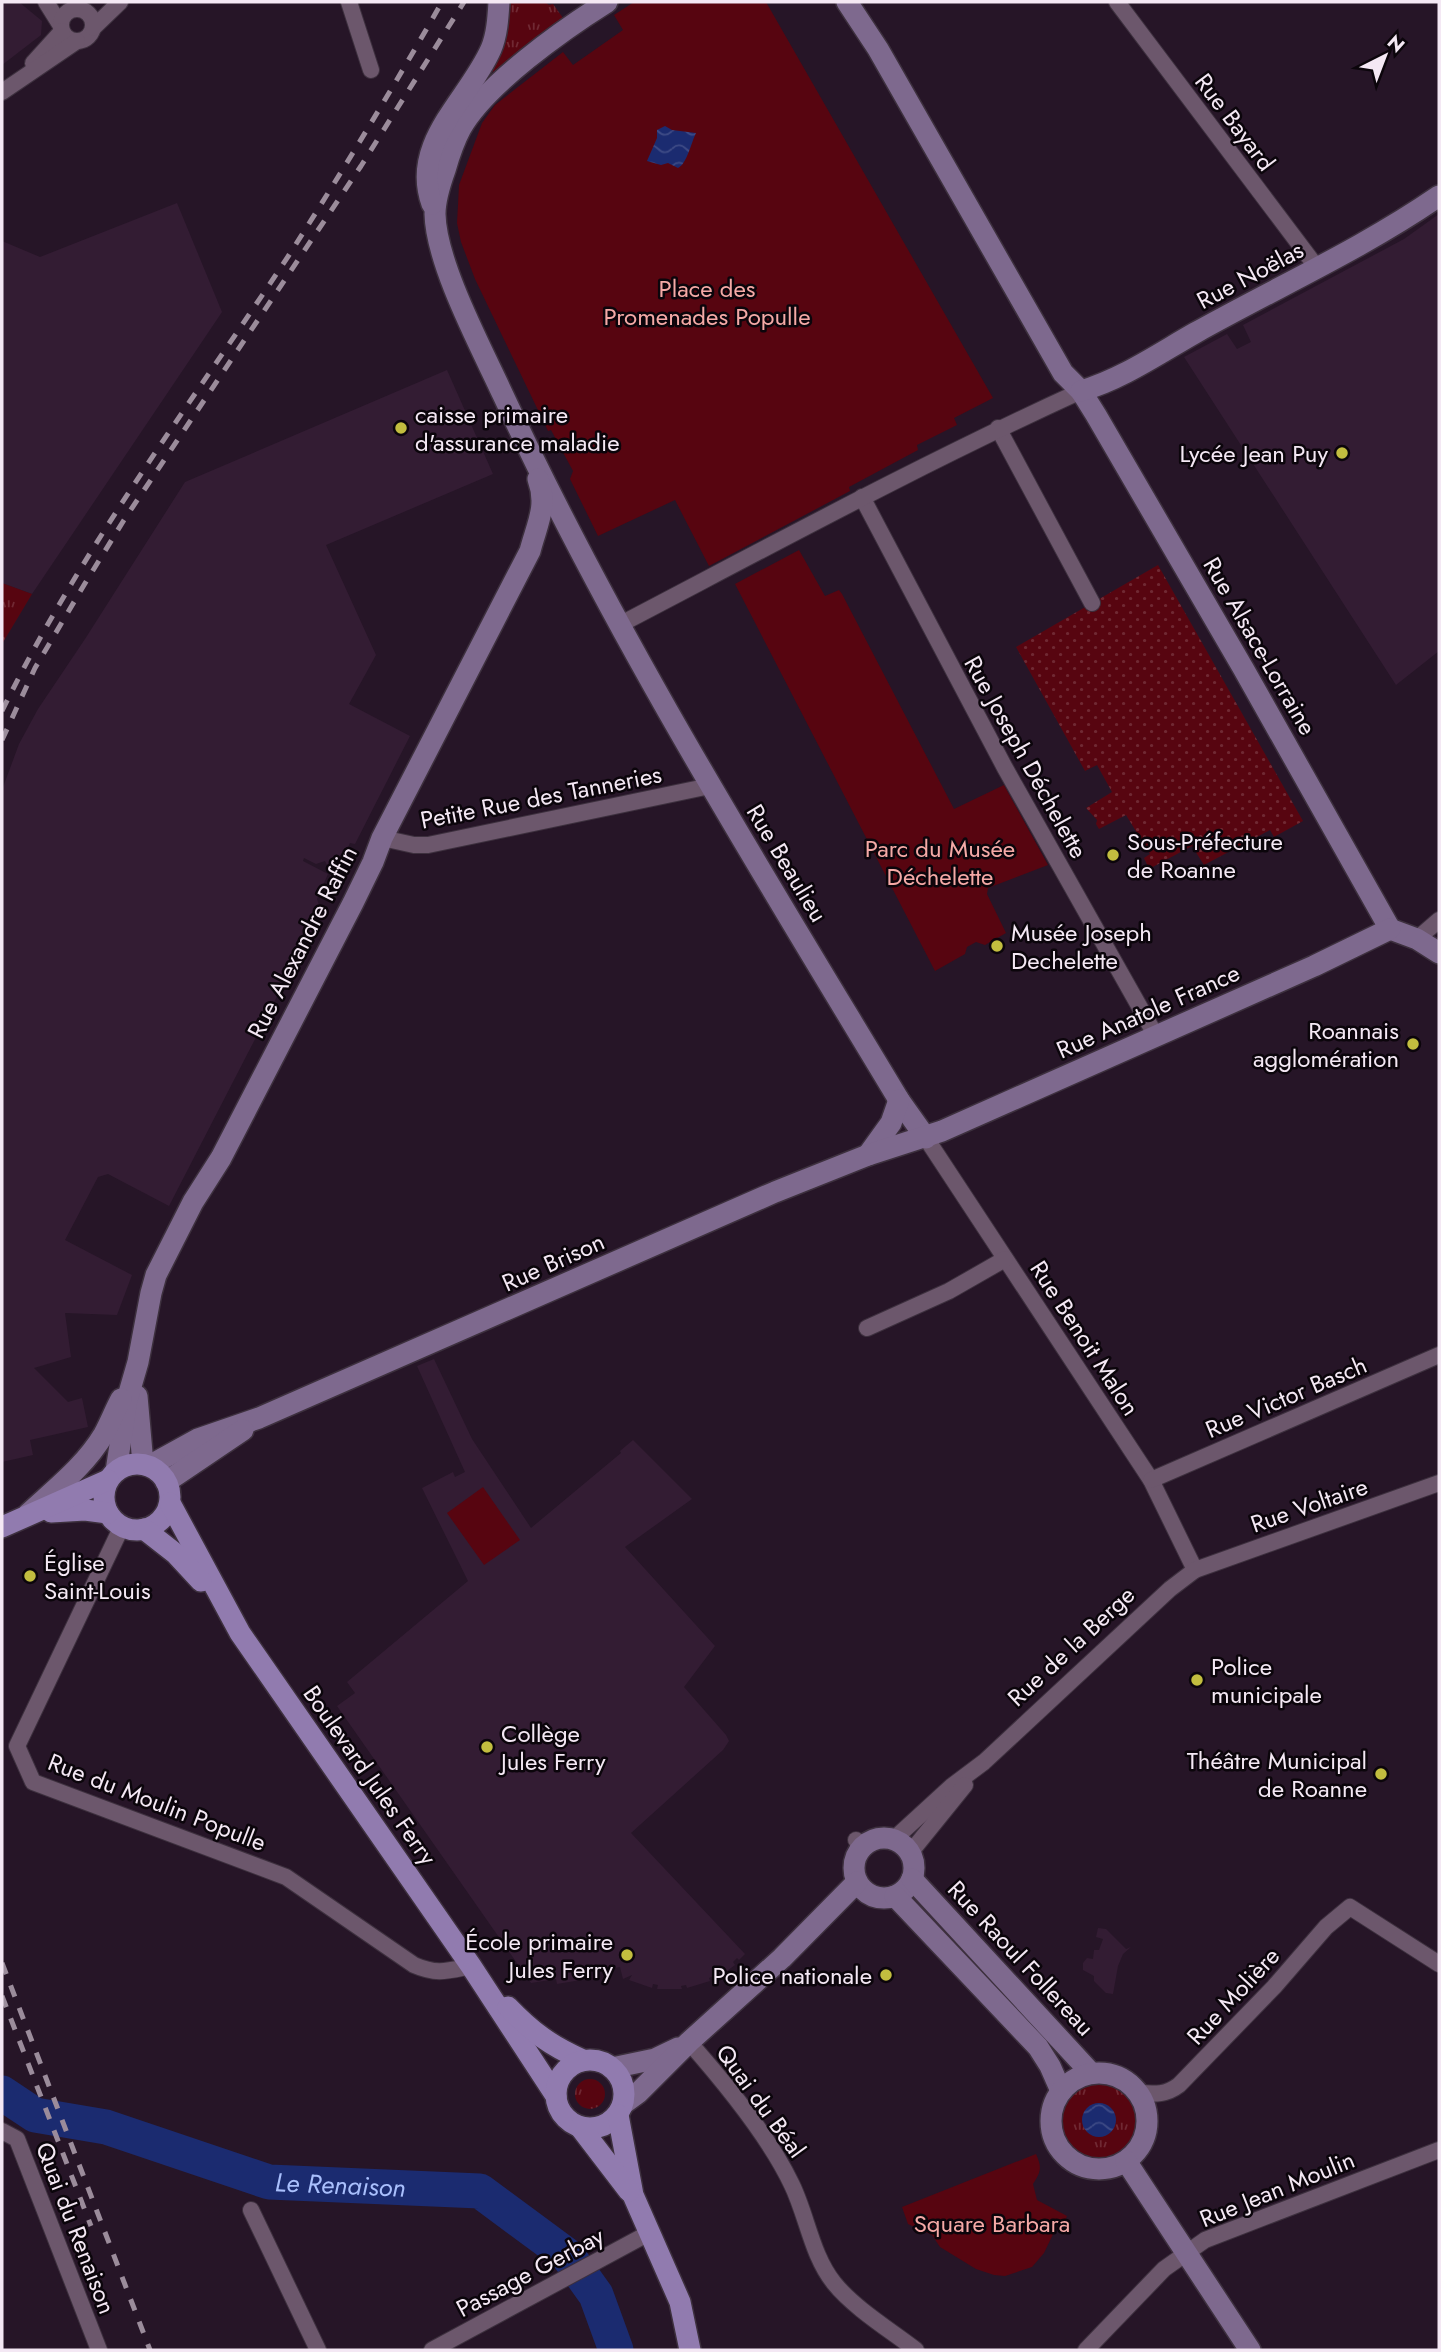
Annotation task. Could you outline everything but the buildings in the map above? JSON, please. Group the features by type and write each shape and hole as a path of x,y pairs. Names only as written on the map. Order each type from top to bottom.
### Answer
{"main road":[{"path":"2,1527 133,1464 146,1465 156,1470 166,1482 170,1493 170,1503 161,1520 144,1529 132,1530 115,1519 85,1510 29,1516"},
{"path":"112,1476 104,1496 115,1519"},
{"name":"Boulevard Jules Ferry","path":"170,1503 227,1612"},
{"name":"Boulevard Jules Ferry","path":"144,1529 176,1554 227,1612 471,1966 556,2096"},
{"name":"Boulevard Jules Ferry","path":"471,1966 538,2037 583,2060"},
{"path":"620,2110 605,2125 597,2128 573,2124 561,2112 556,2096 560,2078 566,2070 583,2060 595,2060 612,2068 623,2085 620,2110 633,2195 680,2302 690,2350"},
{"path":"580,2127 633,2195"}],"street":[{"path":"46,2 68,38 77,41"},
{"path":"53,2 78,10 91,18 93,28"},
{"path":"17,80 61,28 64,16 107,2"},
{"path":"2,92 87,37 120,2"},
{"path":"349,2 371,70"},
{"path":"499,2 492,48 430,149 426,170 427,190 443,254 457,291 522,436 544,497 530,551"},
{"path":"435,214 440,185 452,149 462,127 487,94 558,36 607,2"},
{"path":"615,617 998,428 1080,391 1063,373 878,49 847,2"},
{"name":"Rue Bayard","path":"1117,2 1318,269"},
{"name":"Rue Noëlas","path":"1080,391 1103,384 1318,269 1439,196"},
{"name":"Rue Alsace-Lorraine","path":"1080,391 1243,668 1390,929"},
{"path":"998,428 1092,603"},
{"name":"Rue Beaulieu","path":"522,436 615,617 709,786 899,1100 926,1138"},
{"name":"Rue Joseph Déchelette","path":"862,497 1004,768 1156,1036"},
{"path":"530,551 547,531 559,529 572,534"},
{"name":"Rue Alexandre Raffin","path":"112,1476 127,1400 138,1362 150,1293 163,1261 193,1202 240,1122 530,551"},
{"name":"Petite Rue des Tanneries","path":"382,838 414,845 428,845 709,786"},
{"path":"1417,939 1439,920"},
{"path":"1390,929 1417,939 1439,953"},
{"name":"Rue Anatole France","path":"926,1138 1314,966 1390,929"},
{"path":"868,1155 891,1123 899,1100"},
{"name":"Rue Brison","path":"146,1465 198,1439 259,1418 775,1192 868,1155 926,1138"},
{"name":"Rue Benoit Malon","path":"926,1138 1151,1480 1195,1570"},
{"path":"867,1328 949,1291 1005,1259"},
{"name":"Rue Victor Basch","path":"1151,1480 1439,1355"},
{"path":"29,1516 72,1474 104,1434 138,1362"},
{"name":"Rue Alexandre Raffin","path":"138,1362 136,1408 146,1465"},
{"name":"Rue Brison","path":"166,1482 259,1418"},
{"name":"Rue Voltaire","path":"1195,1570 1439,1483"},
{"name":"Rue du Moulin Populle","path":"115,1519 17,1746 33,1782 286,1877 421,1968 440,1973 471,1966"},
{"name":"Rue de la Berge","path":"864,1888 854,1866 859,1844 873,1840 901,1846 951,1786 984,1762 1160,1599 1195,1570"},
{"path":"620,2110 689,2042 864,1888 878,1897 895,1896 905,1889 912,1879 913,1861 901,1846"},
{"name":"Rue Raoul Follereau","path":"912,1879 1091,2073"},
{"name":"Rue Raoul Follereau","path":"895,1896 1038,2047 1061,2091"},
{"name":"Rue Molière","path":"1139,2093 1162,2094 1179,2085 1274,1987 1326,1927 1350,1907 1439,1964"},
{"path":"612,2068 655,2059 689,2042"},
{"name":"Quai du Béal","path":"689,2042 782,2165 823,2267 834,2283 916,2350"},
{"path":"1091,2073 1120,2077 1139,2093 1145,2105 1146,2130 1143,2142 1126,2161 1108,2168 1089,2168 1071,2160 1054,2136 1051,2124 1052,2113 1061,2091 1074,2079 1091,2073"},
{"name":"Quai du Renaison","path":"2,2132 17,2139 99,2350"},
{"name":"Rue Jean Moulin","path":"1086,2350 1164,2269 1205,2239 1439,2150"},
{"path":"1126,2161 1250,2350"},
{"path":"251,2210 318,2350"},
{"name":"Passage Gerbay","path":"432,2350 649,2233"}],"shaded area":[{"path":"2,2 19,2 42,21 41,35 2,65"},
{"path":"177,203 222,312 32,594 2,583 2,241 40,257"},
{"name":"Lycée Jean Puy","path":"1439,214 1439,651 1396,685 1184,357 1227,334 1237,349 1251,342 1243,325 1404,239"},
{"path":"447,370 493,474 326,545 376,655 349,704 410,736 355,844 350,843 345,854 336,857 337,862 327,865 325,861 316,864 304,858 303,861 328,874 317,899 321,911 169,1206 108,1174 98,1177 65,1240 132,1275 117,1315 65,1313 71,1357 34,1368 68,1402 82,1398 88,1427 30,1440 33,1455 2,1462 2,790 19,744 38,709 185,482"},
{"path":"434,1359 472,1439 531,1528 633,1440 692,1499 625,1547 715,1646 684,1687 729,1741 723,1750 631,1833 745,1954 739,1960 737,1958 733,1962 735,1965 716,1979 713,1976 709,1978 710,1981 687,1988 686,1985 681,1986 682,1989 657,1989 658,1985 653,1984 652,1988 629,1980 632,1975 623,1979 620,1967 592,1972 593,1978 557,1984 556,1979 531,1983 337,1706 355,1693 347,1682 468,1581 422,1488 453,1472 455,1477 465,1472 417,1366"},
{"path":"1098,1928 1106,1929 1126,1949 1131,1947 1123,1954 1118,1966 1113,1994 1106,1993 1094,1981 1094,1976 1083,1970 1083,1963 1087,1958 1093,1959 1094,1950 1099,1950 1103,1939 1096,1937"}],"green space":[{"path":"511,2 553,4 563,18 493,72 490,69 507,34"},
{"name":"Place des Promenades Populle","path":"634,2 766,2 993,398 954,418 957,425 917,445 918,450 849,487 850,491 709,566 675,500 598,536 570,479 573,471 551,430 548,431 475,279 457,223 459,185 482,123 495,105 563,52 573,65 623,30 614,15"},
{"name":"Parc du Musée Déchelette","path":"799,550 825,596 839,590 842,594 954,809 1004,785 1048,865 988,888 987,894 1006,933 985,945 976,942 967,947 965,954 935,971 735,584"},
{"path":"1158,565 1303,821 1274,837 1270,830 1204,865 1192,846 1149,869 1144,858 1150,854 1126,815 1099,829 1097,820 1086,808 1112,792 1097,765 1085,771 1016,647"},
{"path":"2,583 32,594 2,644"},
{"path":"483,1487 520,1540 484,1565 447,1513"},
{"path":"590,2079 601,2083 605,2094 601,2105 590,2109 579,2105 575,2094 579,2083"},
{"path":"1099,2082 1113,2085 1126,2093 1134,2106 1137,2120 1134,2134 1126,2147 1113,2155 1099,2158 1085,2155 1072,2147 1064,2134 1061,2120 1064,2106 1072,2093 1085,2085"},
{"name":"Square Barbara","path":"1036,2154 1040,2169 1033,2184 1037,2200 1067,2216 1062,2228 1057,2226 1044,2253 1032,2267 1005,2276 976,2269 940,2247 932,2235 908,2224 902,2207"}],"water":[{"path":"665,126 672,130 696,133 686,158 678,168 668,163 661,165 647,161 657,138 657,130"},
{"path":"1099,2103 1111,2108 1116,2120 1111,2132 1099,2137 1087,2132 1082,2120 1087,2108"}],"waterway":[{"name":"Le Renaison","path":"2,2093 35,2115 106,2127 269,2182 480,2191 568,2256 596,2295 616,2350"}],"railway":[{"path":"2,711 66,592 101,535 289,255 442,2"},
{"path":"2,740 35,668 124,520 361,166 464,2"},
{"path":"2,1963 150,2350"},
{"path":"2,1996 91,2226"}],"place":[{"name":"caisse primaire d'assurance maladie","path":"401,428"},
{"name":"Lycée Jean Puy","path":"1342,453"},
{"name":"Sous-Préfecture de Roanne","path":"1113,855"},
{"name":"Musée Joseph Dechelette","path":"997,946"},
{"name":"Roannais agglomération","path":"1413,1044"},
{"name":"Église Saint-Louis","path":"30,1576"},
{"name":"Police municipale","path":"1197,1680"},
{"name":"Collège Jules Ferry","path":"487,1747"},
{"name":"Théâtre Municipal de Roanne","path":"1381,1774"},
{"name":"École primaire Jules Ferry","path":"627,1955"},
{"name":"Police nationale","path":"886,1975"}]}
